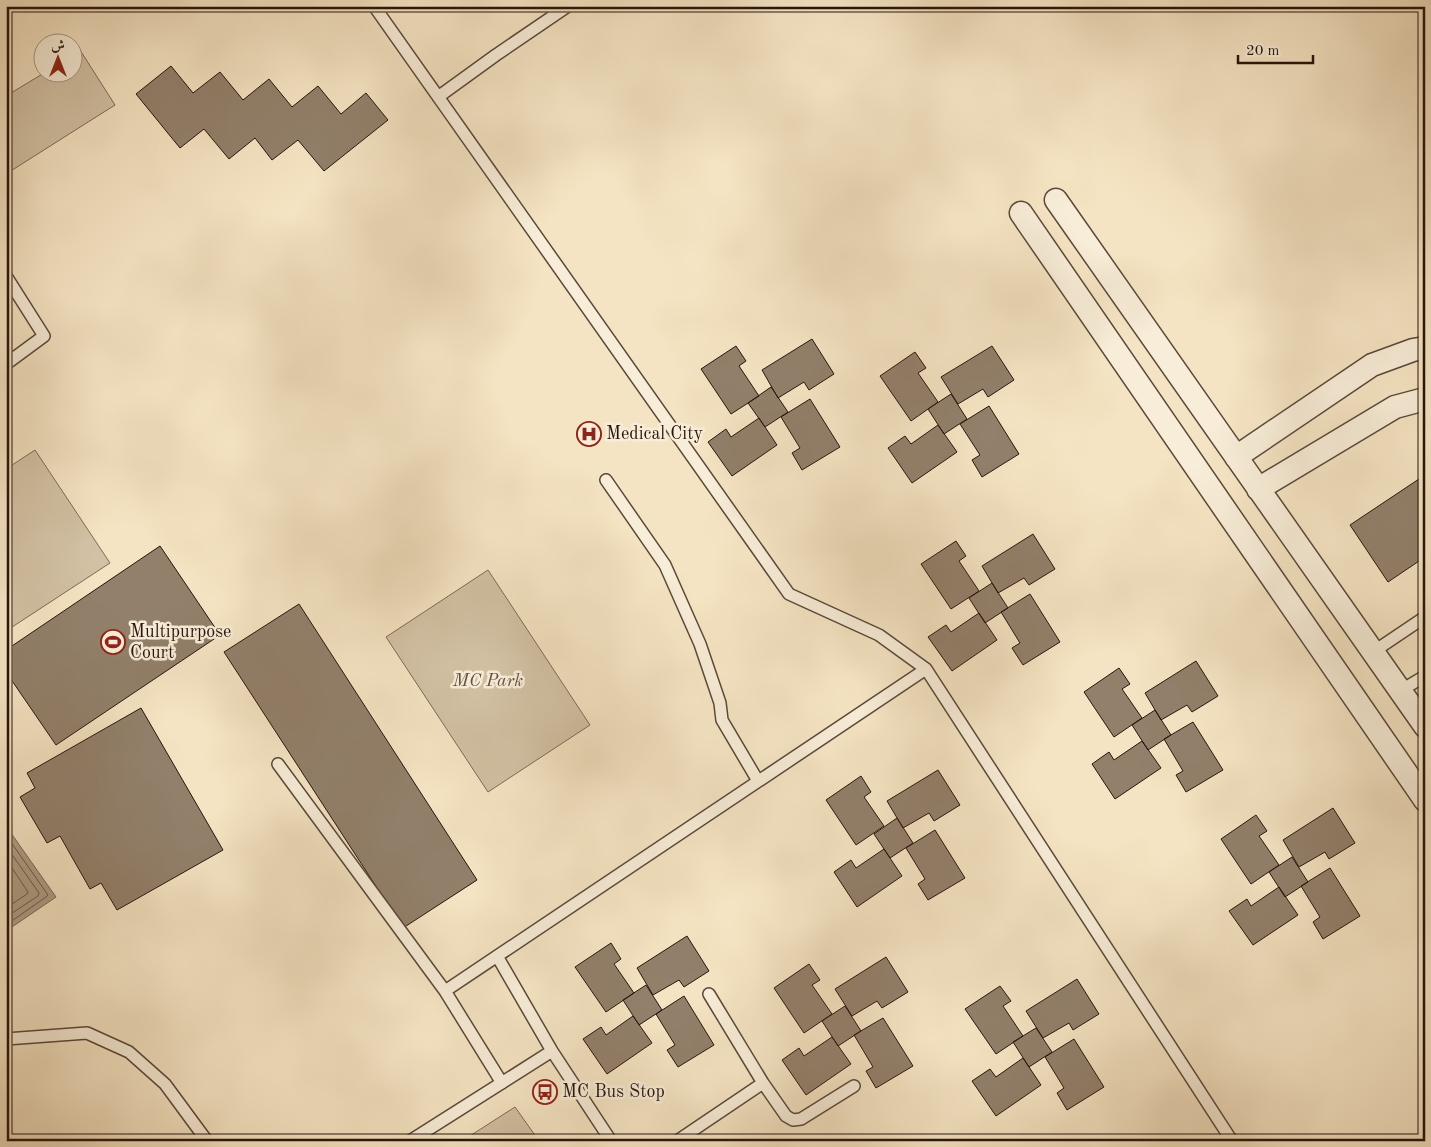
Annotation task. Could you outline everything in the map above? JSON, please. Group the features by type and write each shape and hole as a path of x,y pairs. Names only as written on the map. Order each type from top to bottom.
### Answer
{"street":[{"path":"1056,200 1425,726"},
{"path":"1021,213 1425,800"},
{"path":"1236,457 1372,365 1413,350 1425,348"},
{"path":"1258,489 1395,406 1425,399"}],"lane":[{"path":"374,6 789,594 879,635 926,669 1232,1141"},
{"path":"438,97 496,54 568,6"},
{"path":"6,276 44,336 6,364"},
{"path":"606,480 666,565 700,644 720,703 722,720 758,781"},
{"path":"1373,652 1425,617"},
{"path":"445,991 926,669"},
{"path":"1400,691 1425,676"},
{"path":"278,764 445,991 502,1083"},
{"path":"497,956 552,1051 611,1141"},
{"path":"709,994 786,1116 793,1120 801,1119 854,1086"},
{"path":"6,1039 87,1033 129,1052 165,1084 207,1141"},
{"path":"410,1141 552,1051"},
{"path":"677,1141 764,1083"}],"green space":[{"path":"82,53 115,105 6,174 6,96 32,80 32,82 82,82"},
{"path":"35,450 110,563 6,631 6,469"},
{"name":"MC Park","path":"488,570 590,725 488,792 386,637"},
{"path":"515,1107 539,1141 462,1141"}],"water":[{"path":"6,826 56,897 6,931"}],"building":[{"path":"171,66 193,93 220,72 243,100 269,79 292,107 318,86 341,114 366,93 388,120 324,171 298,140 272,160 255,138 229,159 204,129 180,148 136,94"},
{"path":"812,339 834,374 809,390 804,382 778,398 762,370"},
{"path":"736,346 746,361 739,366 759,396 731,414 701,369"},
{"path":"992,346 1014,380 988,397 983,389 958,404 941,377"},
{"path":"915,352 926,368 918,373 938,402 911,421 880,376"},
{"path":"771,387 788,412 765,427 748,403"},
{"path":"951,394 967,419 944,434 928,409"},
{"path":"810,399 840,447 802,470 792,453 800,448 781,417"},
{"path":"989,406 1019,454 982,477 972,460 980,455 960,424"},
{"path":"759,418 777,445 732,476 708,442 726,429 731,437"},
{"path":"938,425 957,452 912,483 888,448 905,436 911,444"},
{"path":"1425,475 1425,557 1388,582 1350,525"},
{"path":"1033,534 1055,569 1029,585 1024,578 998,593 982,566"},
{"path":"956,541 966,556 959,561 979,591 951,609 921,564"},
{"name":"Multipurpose Court","path":"160,546 220,635 56,745 6,672 6,650"},
{"path":"992,583 1008,608 985,623 969,598"},
{"path":"1030,594 1060,642 1023,665 1012,648 1020,643 1001,612"},
{"path":"299,604 477,880 403,928 224,652"},
{"path":"979,613 997,640 952,671 928,637 946,625 951,632"},
{"path":"1196,661 1218,696 1192,712 1187,705 1161,720 1145,693"},
{"path":"1119,668 1130,684 1122,689 1142,718 1114,737 1084,692"},
{"path":"141,708 223,850 117,910 101,883 90,889 60,836 47,843 20,797 35,788 27,773"},
{"path":"1155,710 1171,735 1148,750 1132,725"},
{"path":"1193,722 1223,770 1186,792 1176,775 1183,771 1164,739"},
{"path":"1142,741 1161,768 1115,799 1092,764 1109,752 1114,760"},
{"path":"938,770 960,805 934,821 929,813 903,828 887,801"},
{"path":"861,776 871,792 864,797 884,826 856,845 826,800"},
{"path":"1333,808 1355,843 1329,859 1325,852 1299,867 1283,840"},
{"path":"1256,815 1267,831 1259,836 1279,865 1251,884 1221,839"},
{"path":"897,818 913,843 890,858 874,834"},
{"path":"935,830 965,878 928,900 918,884 925,879 906,848"},
{"path":"884,849 902,876 857,907 834,872 851,860 856,868"},
{"path":"1292,857 1308,882 1285,897 1269,872"},
{"path":"1330,868 1360,916 1323,939 1313,922 1320,917 1301,886"},
{"path":"1279,887 1298,915 1253,945 1229,911 1247,899 1251,906"},
{"path":"687,936 709,971 684,987 679,980 653,995 637,968"},
{"path":"611,943 621,959 614,964 634,993 606,1012 575,967"},
{"path":"886,957 908,992 882,1008 877,1001 852,1016 835,989"},
{"path":"809,964 820,980 812,985 832,1014 804,1033 774,988"},
{"path":"1077,979 1099,1014 1073,1030 1069,1023 1043,1038 1026,1011"},
{"path":"646,985 662,1010 639,1025 623,1000"},
{"path":"1000,986 1011,1001 1003,1006 1023,1036 996,1054 965,1009"},
{"path":"684,996 714,1045 678,1067 667,1050 675,1045 656,1014"},
{"path":"845,1006 861,1031 838,1046 822,1021"},
{"path":"633,1016 652,1043 607,1074 583,1039 601,1027 606,1035"},
{"path":"883,1018 913,1066 876,1088 866,1071 873,1067 854,1035"},
{"path":"1036,1028 1052,1052 1029,1067 1013,1042"},
{"path":"832,1037 851,1064 806,1095 782,1060 799,1048 804,1056"},
{"path":"1074,1039 1104,1087 1067,1110 1057,1093 1064,1088 1045,1057"},
{"path":"1023,1058 1041,1085 996,1116 972,1081 990,1069 996,1077"}],"place":[{"name":"Medical City","path":"589,434"},
{"name":"Multipurpose Court","path":"113,642"},
{"name":"MC Bus Stop","path":"545,1092"}]}
